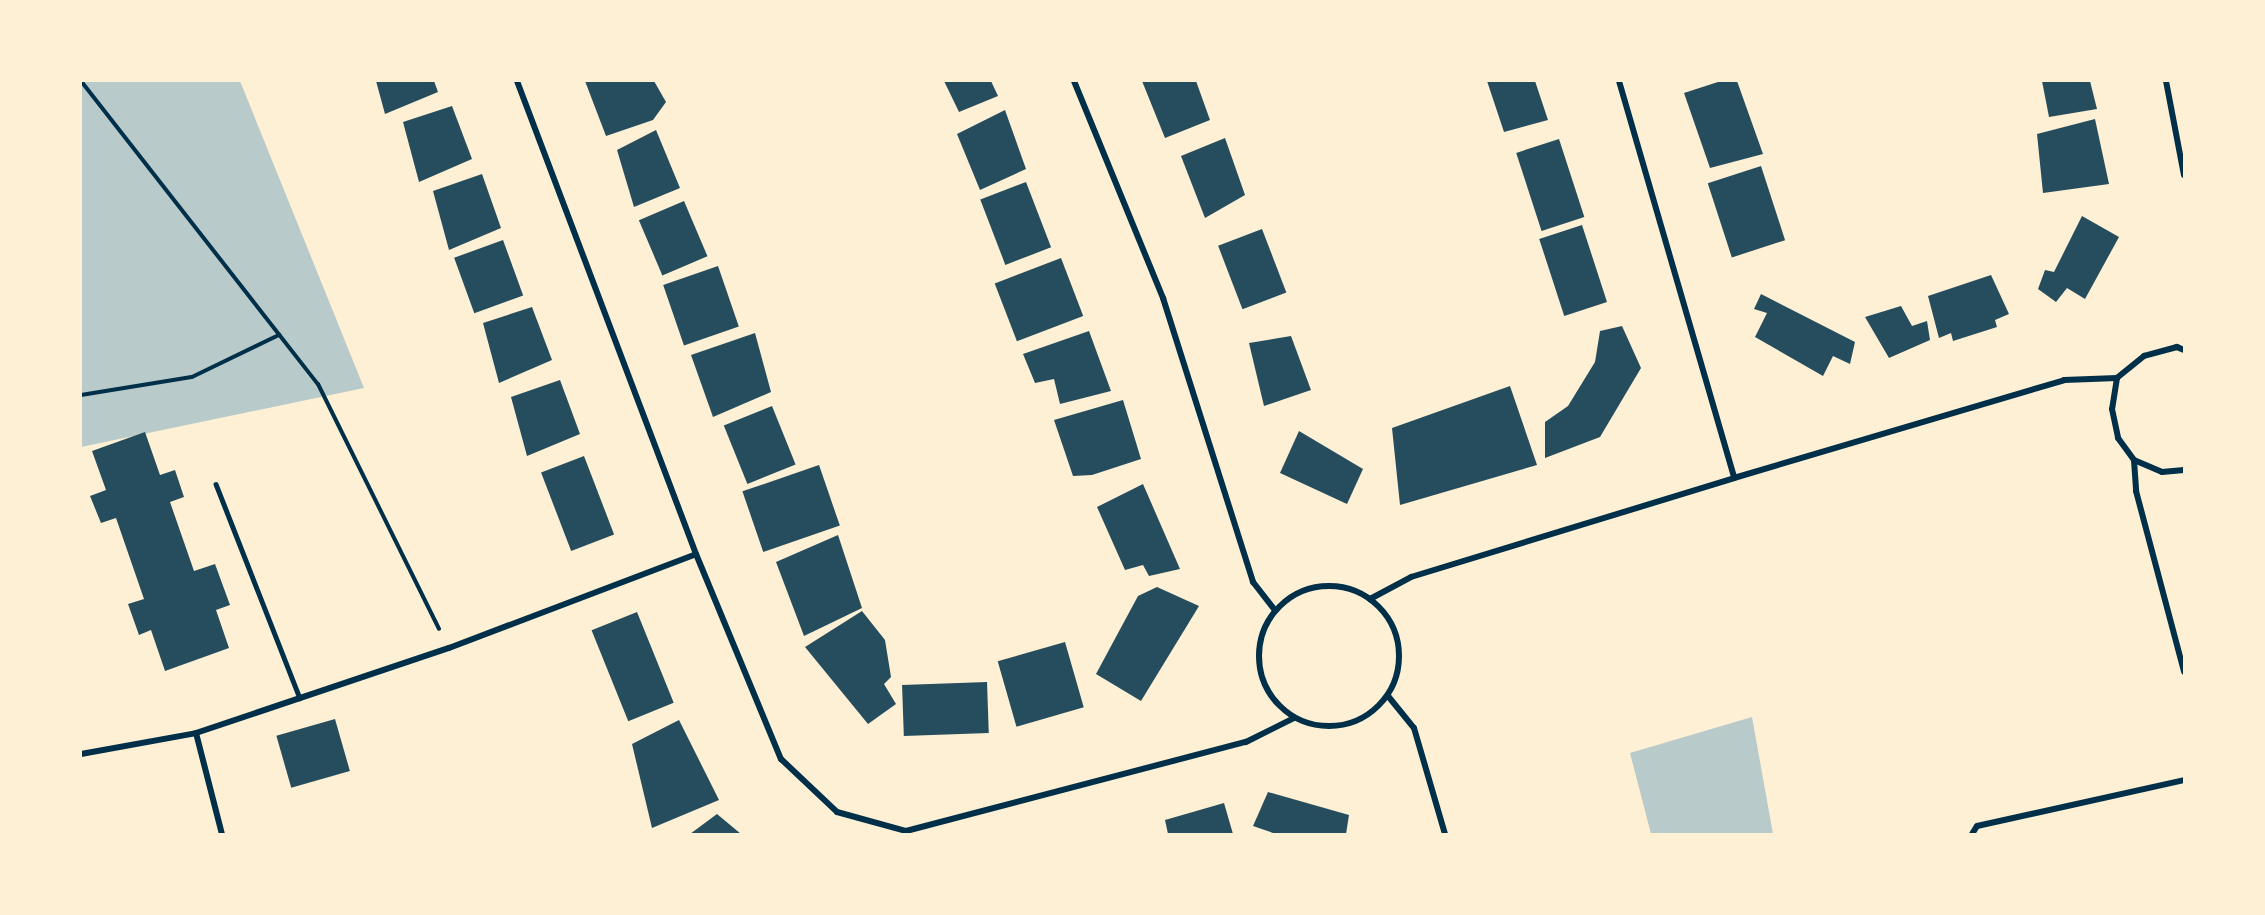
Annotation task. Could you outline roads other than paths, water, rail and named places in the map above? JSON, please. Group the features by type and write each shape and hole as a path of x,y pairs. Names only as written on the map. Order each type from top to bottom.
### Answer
{"street":[{"path":"516,81 696,554 781,759 837,812 906,831 1246,742 1294,718"},
{"path":"1074,81 1164,298 1253,582 1274,609"},
{"path":"1619,81 1734,478"},
{"path":"2166,81 2184,175"},
{"path":"1370,599 1411,577 1734,478 2064,380 2117,378 2144,356 2177,347 2184,350"},
{"path":"2117,378 2112,409 2118,438 2133,460 2136,491 2184,672"},
{"path":"2133,460 2162,472 2184,470"},
{"path":"81,754 196,733 449,648 696,554"},
{"path":"1322,586 1348,588 1370,599 1388,617 1397,639 1399,664 1388,696 1370,714 1348,725 1324,727 1294,718 1271,695 1263,681 1258,657 1264,627 1274,609 1299,592 1322,586"},
{"path":"1388,696 1414,728 1445,834"},
{"path":"196,733 222,834"},
{"path":"1972,834 1977,826 2184,780"}],"lane":[{"path":"216,484 300,698"}]}
